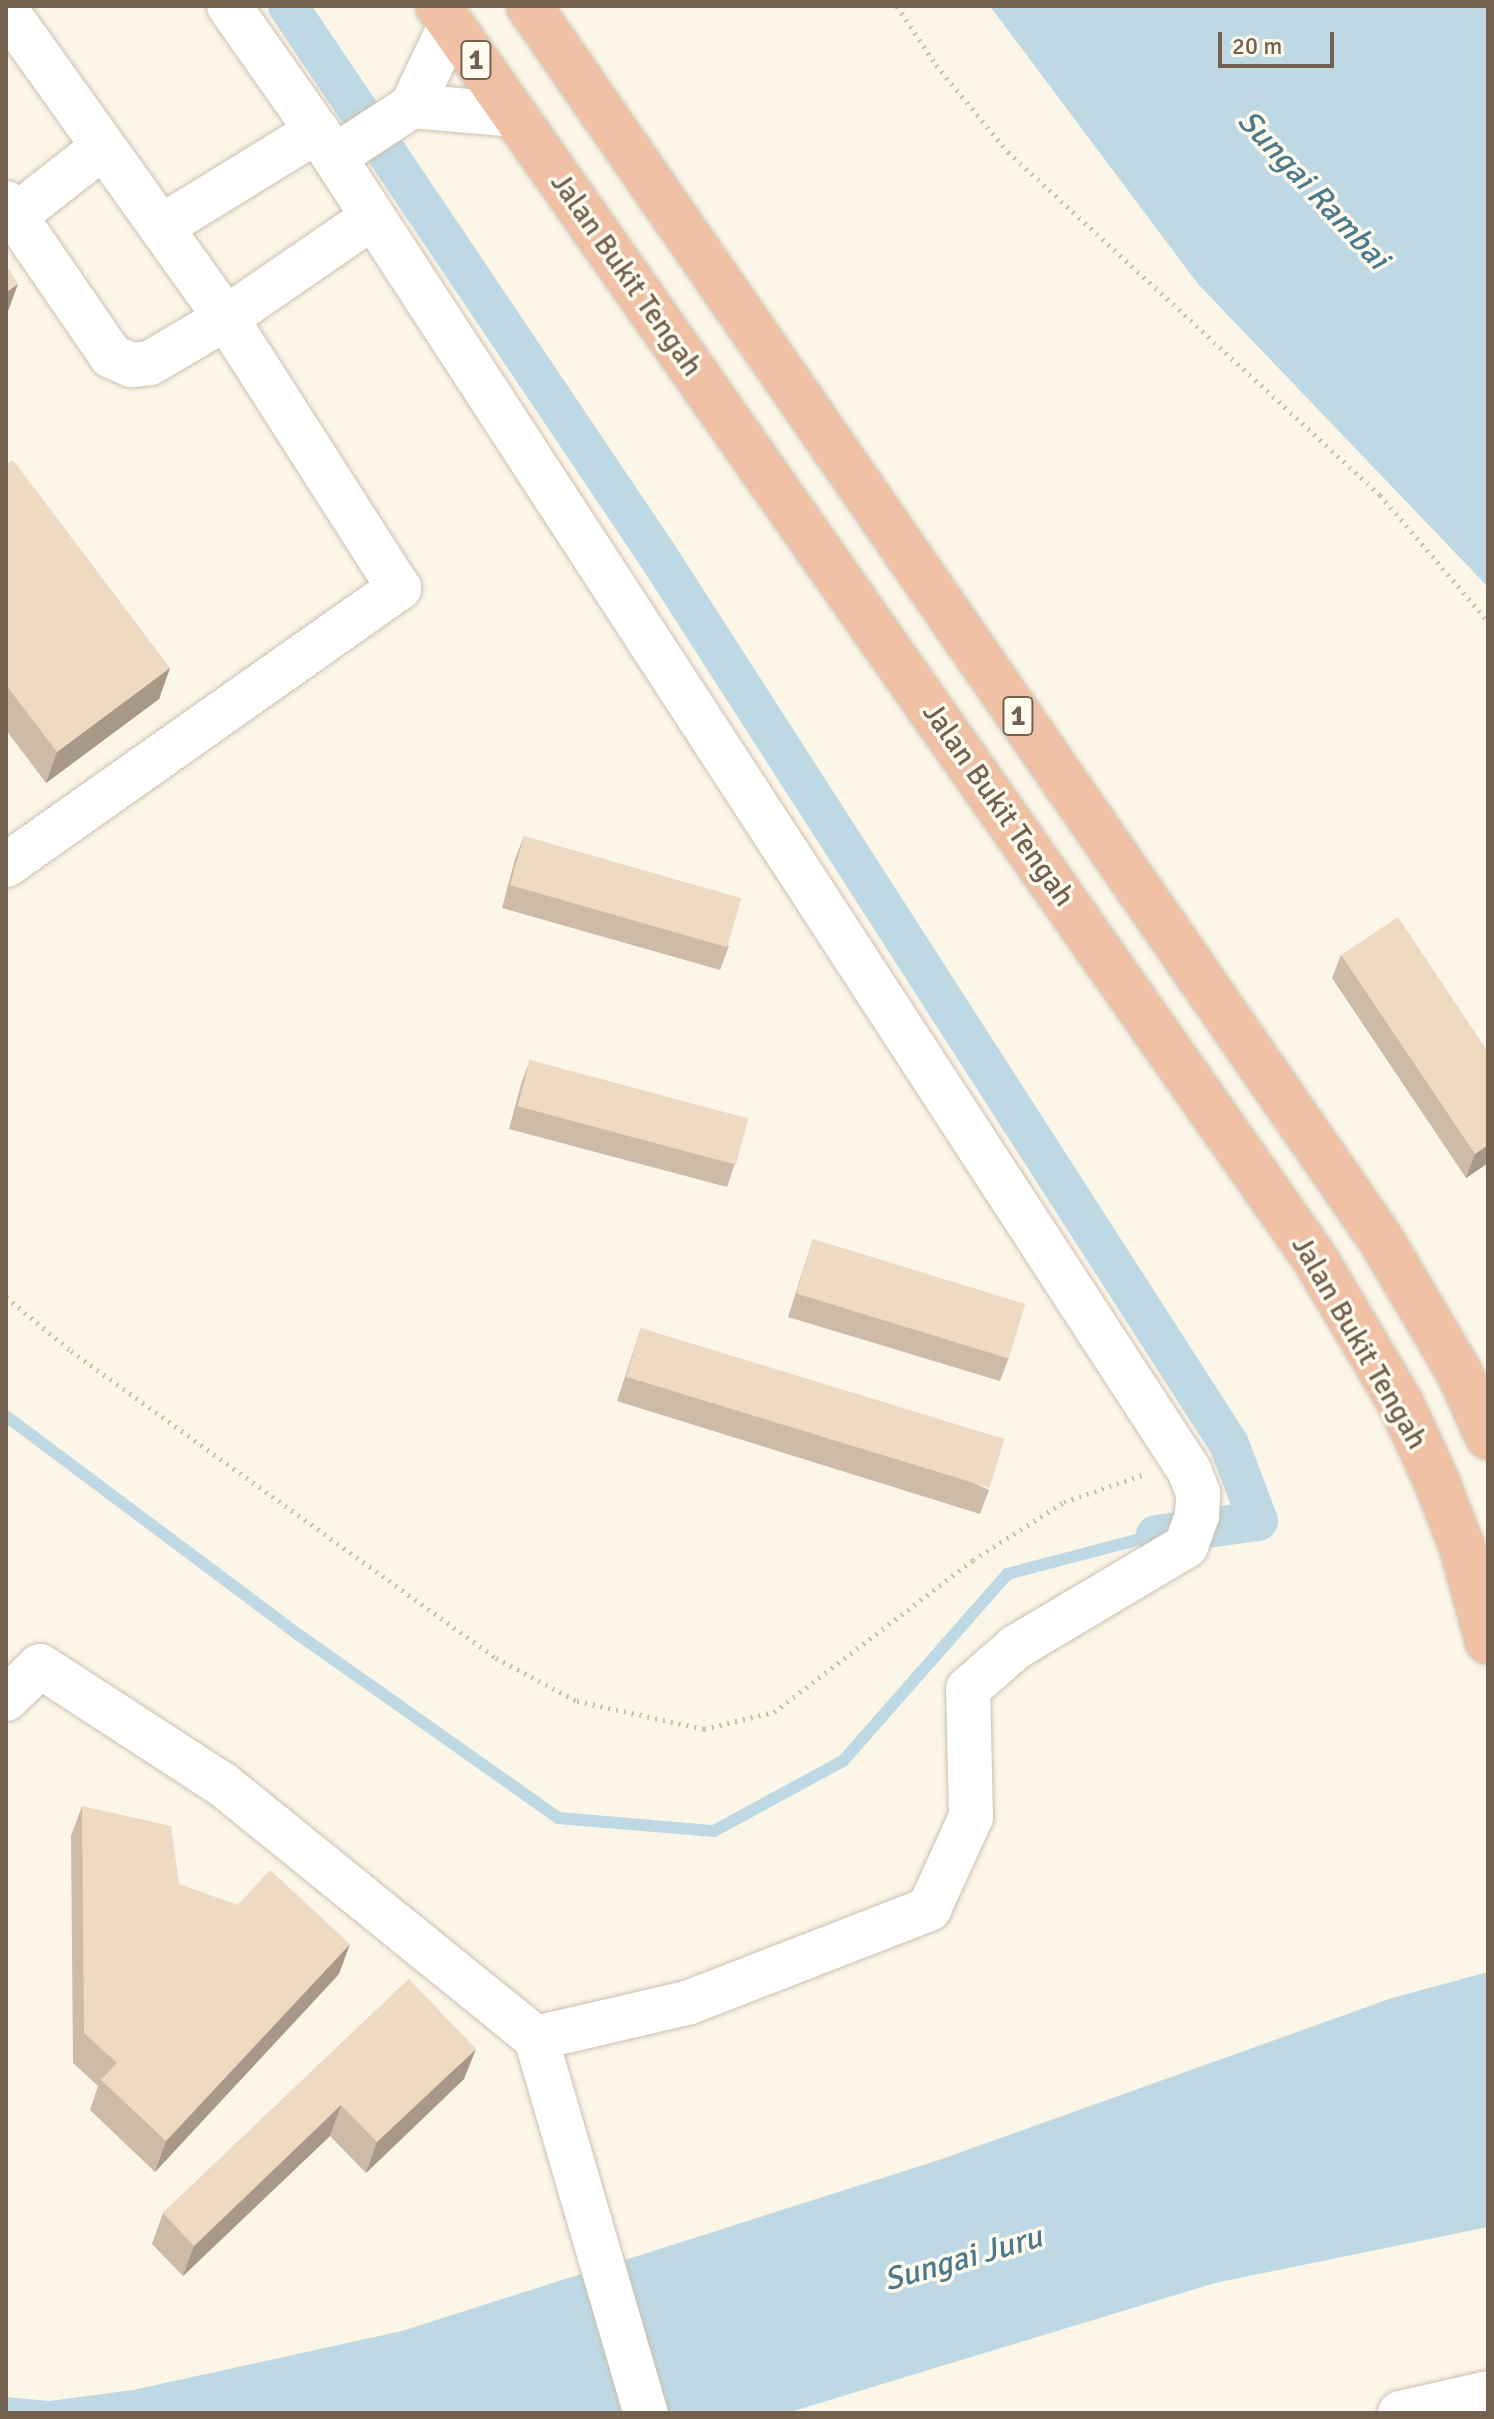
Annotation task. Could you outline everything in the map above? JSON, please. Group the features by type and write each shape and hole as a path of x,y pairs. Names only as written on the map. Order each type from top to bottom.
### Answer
{"highway":[{"name":"1","path":"542,11 1380,1238 1459,1372 1488,1437"},
{"name":"Jalan Bukit Tengah","path":"444,15 1315,1259 1401,1404 1436,1480 1462,1547 1488,1642"}],"street":[{"path":"229,6 364,131"},
{"path":"6,10 226,318 399,588 6,865"},
{"path":"444,15 364,131 373,217 1181,1461 1198,1493 1191,1530 1016,1647 968,1689 971,1817 929,1909 687,2003 536,2038"},
{"path":"161,227 364,131 514,115"},
{"path":"103,147 10,210 111,356 131,365 150,363 226,318 373,217"},
{"path":"6,1699 40,1666 222,1784 536,2038 646,2413"},
{"path":"1400,2413 1488,2393"}],"path":[{"path":"897,6 936,65 1008,152 1380,495 1488,621"},
{"path":"6,1297 71,1351 496,1658 577,1701 704,1729 774,1712 916,1600 1064,1502 1181,1461"}],"water":[{"name":"Sungai Rambai","path":"990,6 1488,6 1488,587 1198,284"},
{"name":"Sungai Juru","path":"1488,1972 1488,2227 1215,2283 787,2413 6,2413 6,2397 49,2401 133,2390 402,2331 939,2160 1392,1998"}],"building":[{"path":"6,265 18,284 6,292"},
{"path":"13,460 170,668 57,752 6,685 6,465"},
{"path":"524,836 741,898 727,947 510,885"},
{"path":"1398,917 1488,1052 1488,1145 1475,1154 1341,955"},
{"path":"530,1060 748,1118 736,1165 518,1106"},
{"path":"813,1239 1025,1304 1009,1358 796,1294"},
{"path":"641,1328 1004,1439 989,1488 626,1377"},
{"path":"82,1806 171,1826 179,1884 238,1905 270,1870 350,1944 166,2141 101,2080 117,2063 84,2033"},
{"path":"409,1979 476,2049 377,2142 341,2105 194,2246 163,2213"}],"waterway":[{"path":"288,6 656,553 1229,1444 1258,1521 1156,1535"},
{"path":"6,1416 299,1635 558,1818 714,1831 843,1761 1007,1574 1156,1535"}]}
